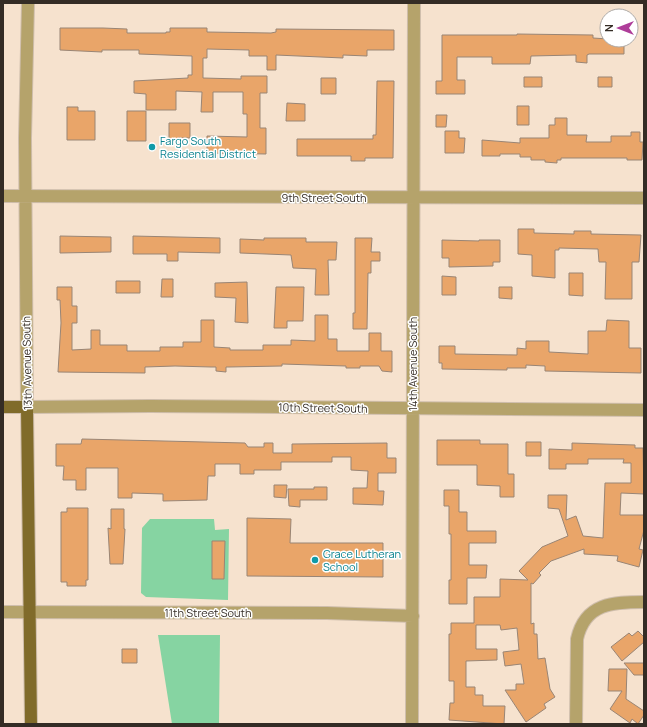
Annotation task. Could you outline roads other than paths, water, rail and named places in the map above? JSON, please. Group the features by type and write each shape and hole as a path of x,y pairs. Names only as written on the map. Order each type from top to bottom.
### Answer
{"main road":[{"name":"10th Street South","path":"3,408 27,407"},
{"name":"13th Avenue South","path":"27,407 31,724"}],"street":[{"name":"13th Avenue South","path":"27,407 26,197 28,3"},
{"name":"14th Avenue South","path":"412,724 414,3"},
{"name":"9th Street South","path":"3,196 644,198"},
{"name":"10th Street South","path":"27,407 158,406 644,410"},
{"path":"576,724 577,646 579,629 595,609 605,604 644,602"},
{"name":"11th Street South","path":"3,612 327,613 413,616"}],"place":[{"name":"Fargo South Residential District","path":"152,147"},
{"name":"Grace Lutheran School","path":"315,560"}]}
